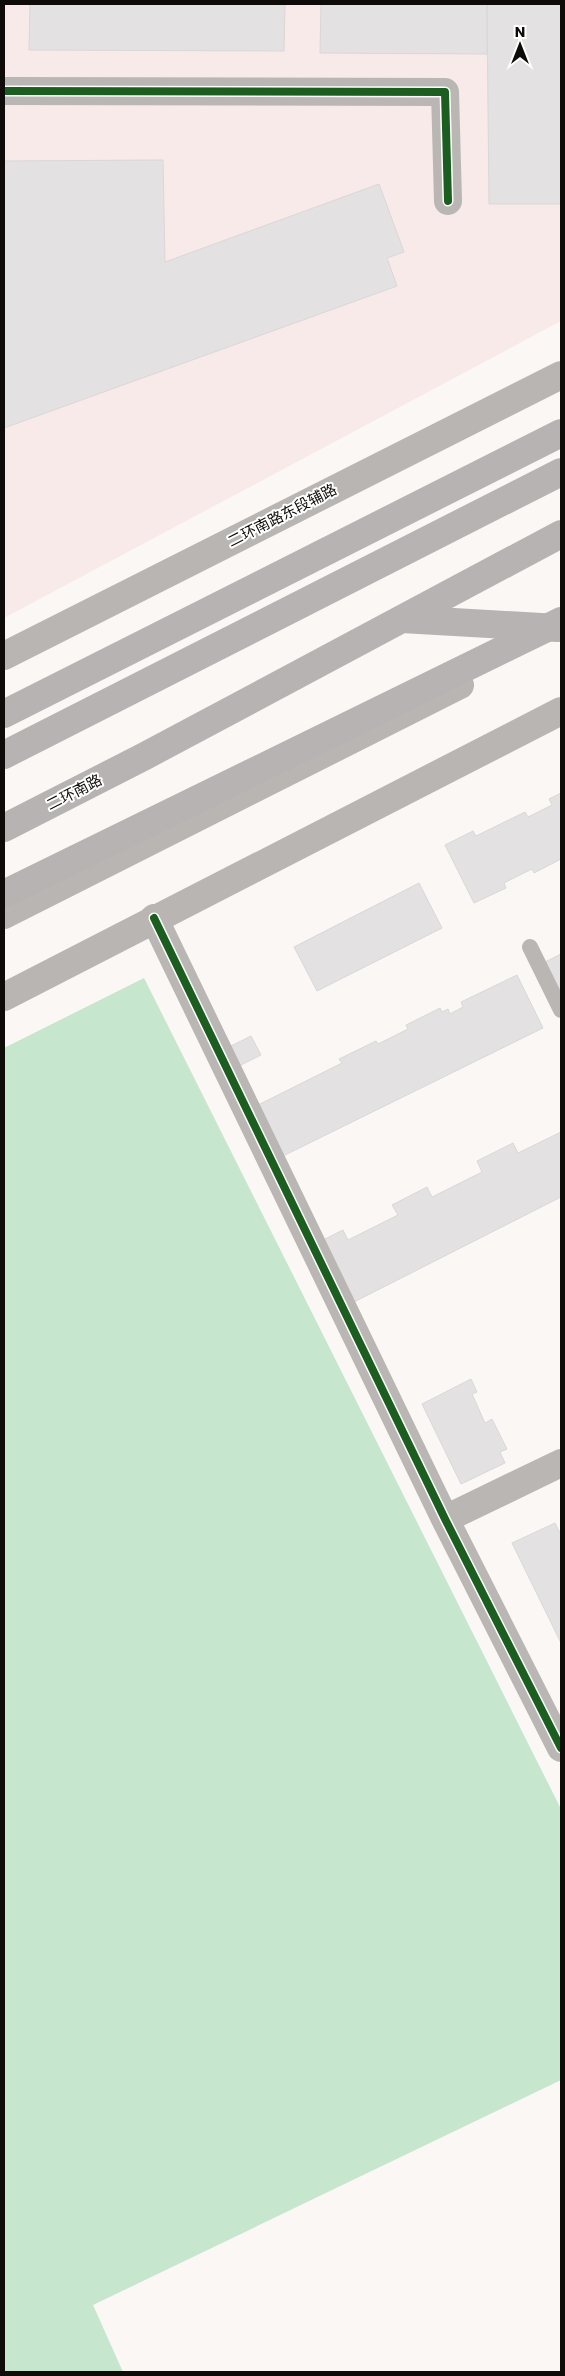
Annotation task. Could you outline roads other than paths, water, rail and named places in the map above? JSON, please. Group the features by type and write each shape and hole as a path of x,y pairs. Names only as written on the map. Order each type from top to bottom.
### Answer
{"highway":[{"path":"4,714 561,433"},
{"path":"4,755 561,472"},
{"name":"二环南路","path":"4,828 145,756 561,534"},
{"path":"402,619 561,628"},
{"path":"4,894 561,621"}],"main road":[{"name":"二环南路东段辅路","path":"4,656 561,375"},
{"path":"4,915 561,634"},
{"path":"4,997 154,918 561,711"}],"street":[{"path":"4,91 445,92 448,201"},
{"path":"154,918 445,1519 561,1748"},
{"path":"445,1519 561,1463"}],"lane":[{"path":"530,947 561,1010"}]}
